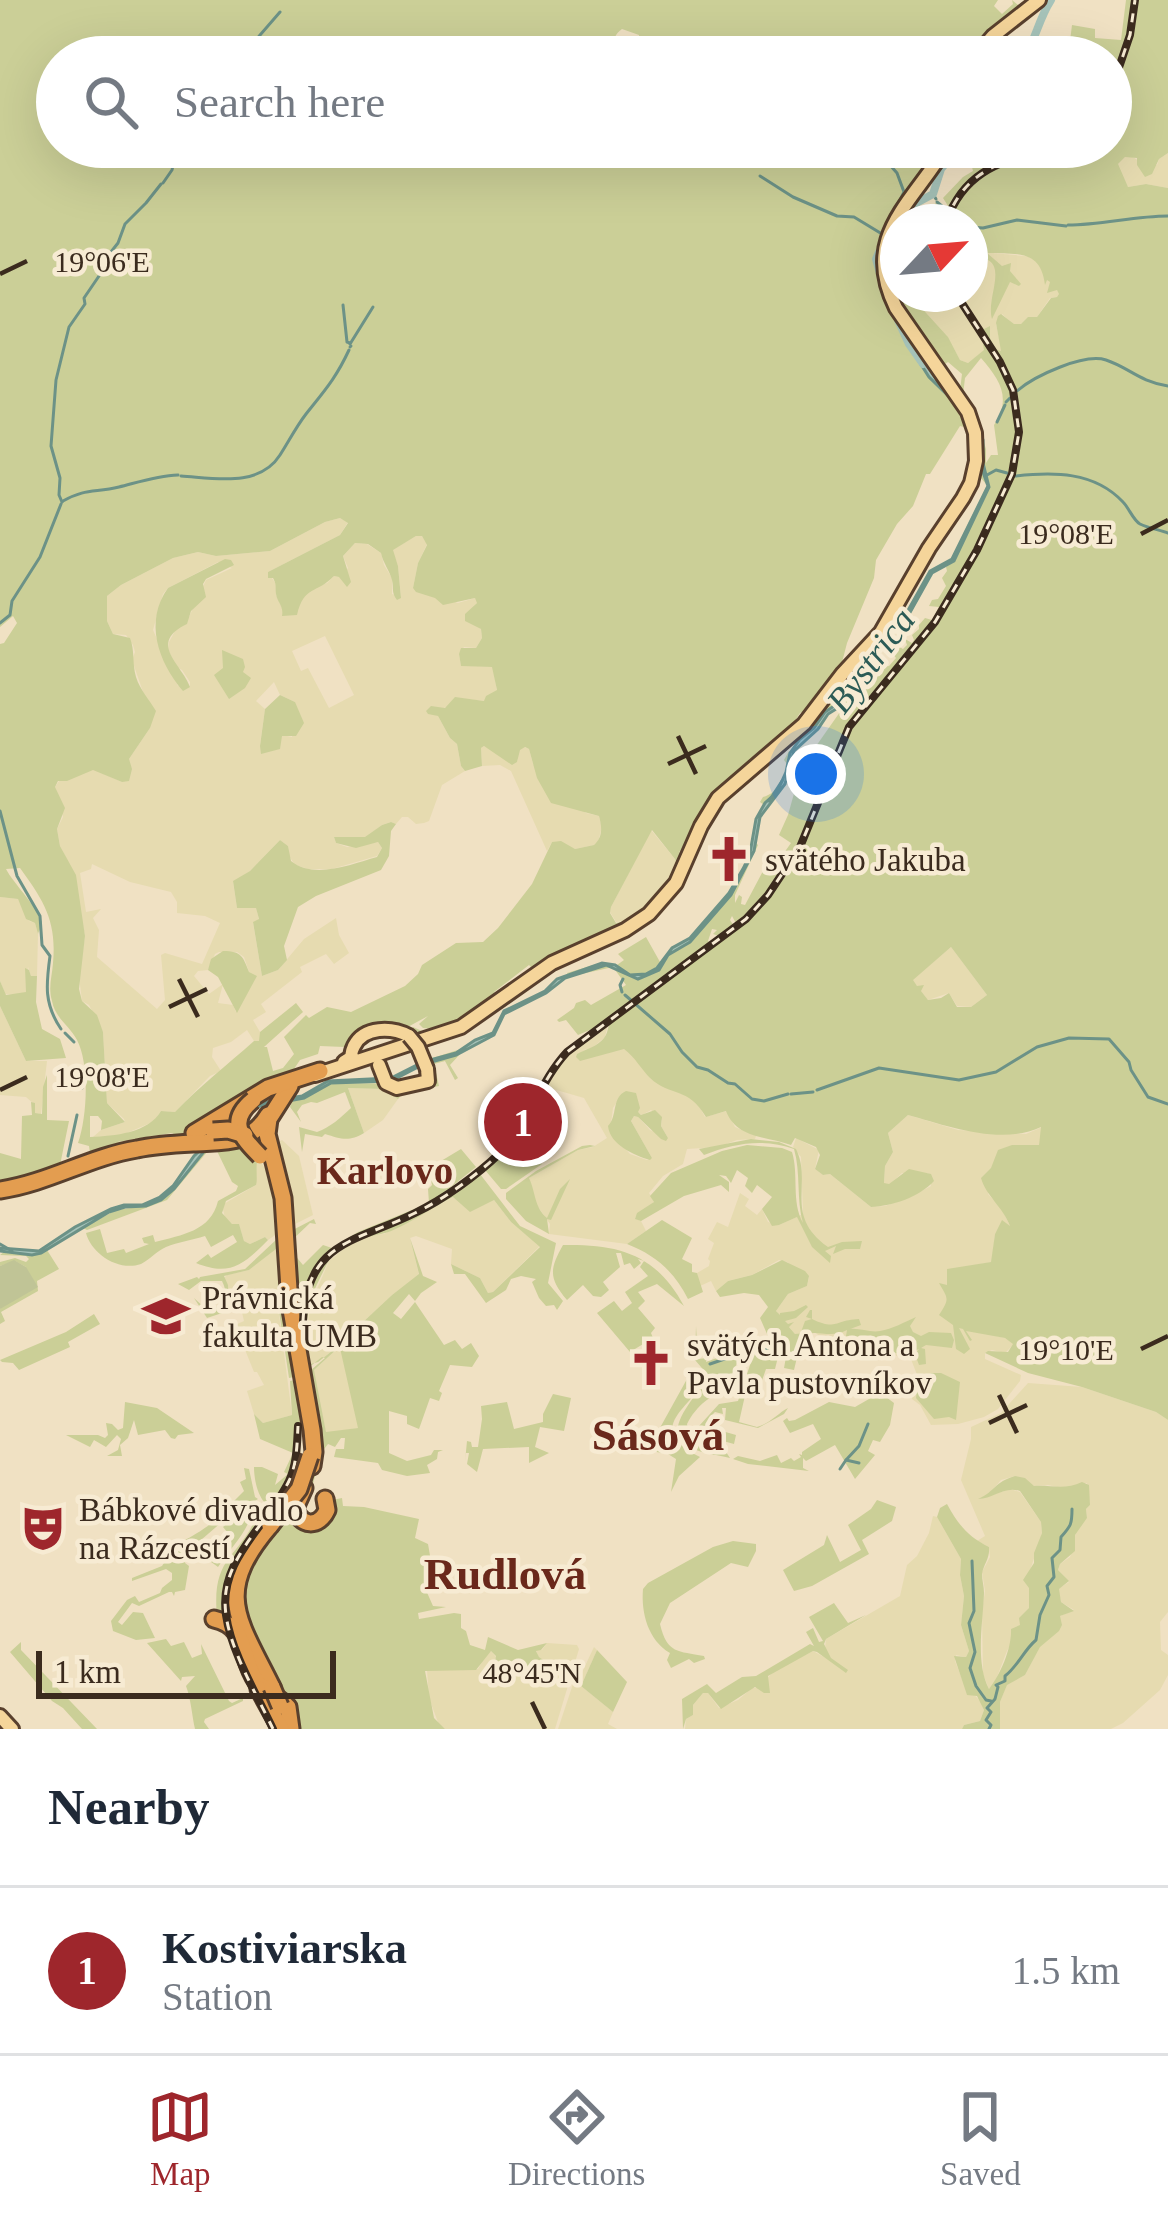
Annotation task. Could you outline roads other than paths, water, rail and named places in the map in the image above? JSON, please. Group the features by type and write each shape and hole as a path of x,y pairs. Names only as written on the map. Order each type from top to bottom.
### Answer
{"highway":[{"path":"264,1145 244,1139 241,1112 253,1100 285,1093 325,1069"},
{"path":"208,1134 257,1094 285,1093"},
{"path":"0,1189 151,1144 208,1134 238,1141 262,1125 285,1093"},
{"path":"285,1093 264,1145 280,1198 291,1317 309,1423 309,1477 295,1505 297,1519"},
{"path":"116,1148 224,1129 242,1132 264,1145"},
{"path":"87,1163 151,1144"},
{"path":"283,1233 286,1304 310,1456 299,1489 242,1563 236,1598 243,1630 286,1729"},
{"path":"300,1391 303,1452 286,1501 297,1519 310,1523 322,1519 326,1498"},
{"path":"214,1619 226,1622 236,1630 256,1681 288,1707 286,1729 255,1682 236,1633 214,1619"}],"main road":[{"path":"993,36 1039,0"},
{"path":"285,1093 470,1022 551,963 643,919 665,899 718,798 812,716 890,620 930,547 964,498 975,467 976,440 968,412 896,308 884,269 892,225 931,168"},
{"path":"396,1030 416,1044 430,1078 402,1088 373,1061 367,1034 396,1030"},
{"path":"325,1069 373,1061"},
{"path":"325,1069 373,1061"},
{"path":"0,1716 11,1729"}],"water":[{"path":"921,355 938,382 975,415 989,487 954,561 932,573 908,616 892,630 864,671 848,683 841,706 794,751 785,784 760,817 754,851 731,895 690,942 668,955 659,970 638,979 606,965 565,978 546,993 504,1014 494,1035 391,1081 331,1083 304,1098 256,1107 206,1149 161,1200 109,1212 41,1253 0,1251 39,1251 111,1209 160,1197 194,1156 255,1104 302,1096 328,1081 391,1078 493,1033 504,1011 545,991 557,979 602,963 630,975 646,974 672,948 690,938 729,893 744,867 756,819 777,792 790,753 825,712 840,702 846,683 863,669 890,628 906,614 930,571 952,559 988,486 980,464 976,423 929,377 917,358"}],"waterway":[{"name":"Bystrica","path":"1034,36 1051,0"},
{"path":"259,36 280,12"},
{"path":"163,183 172,168"},
{"path":"893,168 904,192 898,204"},
{"name":"Bystrica","path":"915,204 933,194 942,168"},
{"path":"760,176 793,197 837,216 854,217 880,233"},
{"path":"62,502 51,446 56,380 69,327 125,224 161,184"},
{"name":"Bystrica","path":"933,194 936,199"},
{"path":"1068,225 1168,216"},
{"path":"988,227 1017,220 1066,226"},
{"name":"Bystrica","path":"876,259 880,245"},
{"name":"Bystrica","path":"879,252 880,273"},
{"path":"343,305 350,343"},
{"path":"350,344 373,307"},
{"name":"Bystrica","path":"898,320 923,364"},
{"path":"181,476 235,479 271,465 349,350"},
{"path":"1017,391 1060,367 1097,359 1168,386"},
{"path":"1006,402 1010,398"},
{"path":"997,422 1005,405"},
{"path":"987,475 996,470 1007,473"},
{"path":"1015,476 1058,474 1086,479 1112,492 1140,524 1168,533"},
{"path":"63,501 84,492 178,475"},
{"path":"0,623 10,615 12,601 40,557 61,504"},
{"path":"865,677 876,670"},
{"name":"Bystrica","path":"769,801 782,781"},
{"path":"0,811 17,876 40,916 42,945 50,956 49,1003 61,1029"},
{"path":"622,992 623,979"},
{"path":"625,995 670,1034 697,1067 735,1084 752,1099 764,1101 788,1094"},
{"path":"65,1033 74,1042"},
{"path":"817,1090 879,1068 959,1080 996,1072 1037,1047 1069,1038 1109,1039 1129,1062 1148,1097 1168,1104"},
{"path":"80,1079 82,1088"},
{"path":"791,1094 813,1092"},
{"path":"68,1156 77,1115"},
{"name":"Bystrica","path":"0,1244 12,1251"},
{"path":"710,1364 779,1346"},
{"path":"846,1460 859,1446 868,1424"},
{"path":"840,1469 846,1460 859,1463"},
{"path":"989,1729 986,1720 991,1712 987,1708 995,1699 996,1685 1005,1681 1036,1640 1049,1595 1047,1586 1054,1577 1052,1558 1060,1550 1072,1509"},
{"path":"972,1561 974,1611 969,1623 975,1652 970,1668 976,1686 991,1701"}],"railway":[{"path":"1130,36 1135,0"},
{"path":"954,204 991,168"},
{"path":"303,1321 314,1274 325,1259 355,1239 437,1201 491,1162 519,1130 567,1052 746,919 800,847 849,727 935,622 977,550 1012,474 1019,432 1013,390 968,312"},
{"path":"273,1729 233,1644 226,1595 237,1560 289,1481 298,1426"}],"place":[{"name":"svätého Jakuba","path":"729,859"},
{"name":"Kostiviarska","path":"523,1122"},
{"name":"Právnická fakulta UMB","path":"166,1316"},
{"name":"svätých Antona a Pavla pustovníkov","path":"651,1363"},
{"name":"Bábkové divadlo na Rázcestí","path":"43,1528"}],"district":[{"name":"Karlovo","path":"385,1170"},
{"name":"Sásová","path":"658,1434"},
{"name":"Rudlová","path":"505,1573"}]}
